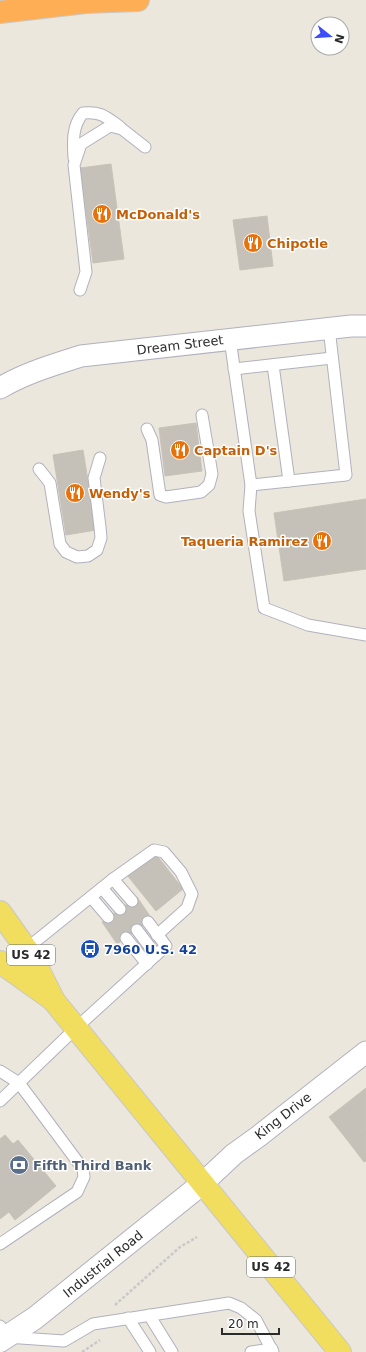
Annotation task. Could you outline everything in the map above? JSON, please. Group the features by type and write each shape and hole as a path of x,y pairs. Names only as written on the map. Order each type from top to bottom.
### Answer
{"highway":[{"path":"0,12 86,2 138,0"}],"main road":[{"name":"US 42","path":"0,912 32,957 54,1001 203,1183 335,1351"},
{"name":"US 42","path":"0,962 54,1001"},
{"name":"Industrial Road","path":"2,1335 35,1318 203,1183"}],"street":[{"name":"Dream Street","path":"0,388 14,380 43,368 81,356 329,328 366,326"},
{"name":"King Drive","path":"203,1183 234,1154 366,1052"}],"lane":[{"path":"80,290 86,272 74,165 73,144 77,120 83,113 93,112 103,114 145,147"},
{"path":"74,165 81,144 110,126 122,129"},
{"path":"251,485 346,475 329,328"},
{"path":"230,339 251,485 249,511 264,608 308,625 366,635"},
{"path":"234,369 332,358"},
{"path":"273,365 289,481"},
{"path":"147,429 152,440 160,495 166,497 201,492 209,485 212,474 202,415"},
{"path":"39,469 50,483 60,544 66,552 77,557 88,556 97,550 101,538 94,478 100,458"},
{"path":"26,948 113,879 154,850 164,852 181,872 192,894 187,908 157,935"},
{"path":"113,879 132,900"},
{"path":"102,888 120,909"},
{"path":"91,897 108,917"},
{"path":"0,1101 76,1028 166,946 148,922"},
{"path":"137,930 156,955"},
{"path":"126,938 147,964"},
{"path":"0,1071 19,1083 83,1169 84,1177 77,1192 0,1244"},
{"path":"2,1335 64,1341 93,1324 229,1303 241,1308 256,1320 272,1351 251,1352"},
{"path":"149,1315 172,1352"},
{"path":"128,1318 150,1352"}],"path":[{"path":"114,1306 180,1247 197,1237"},
{"path":"82,1352 105,1336"}],"building":[{"name":"McDonald's","path":"111,164 124,259 93,263 80,168"},
{"name":"Chipotle","path":"267,216 273,266 240,270 233,220"},
{"name":"Captain D's","path":"196,423 202,471 165,476 159,428"},
{"name":"Wendy's","path":"83,450 96,530 66,535 53,455"},
{"name":"Taqueria Ramirez","path":"366,499 366,569 284,581 274,513"},
{"path":"155,853 183,889 156,911 127,875"},
{"path":"137,897 152,919 117,944 102,922"},
{"path":"366,1088 366,1128 348,1141 329,1117"},
{"path":"366,1128 366,1161 364,1162 348,1141"},
{"name":"Fifth Third Bank","path":"5,1135 13,1144 18,1140 56,1186 15,1220 9,1212 0,1219 0,1139"}],"place":[{"name":"McDonald's","path":"102,214"},
{"name":"Chipotle","path":"253,243"},
{"name":"Captain D's","path":"180,450"},
{"name":"Wendy's","path":"75,493"},
{"name":"Taqueria Ramirez","path":"322,541"},
{"name":"7960 U.S. 42","path":"90,949"},
{"name":"Fifth Third Bank","path":"19,1165"}]}
